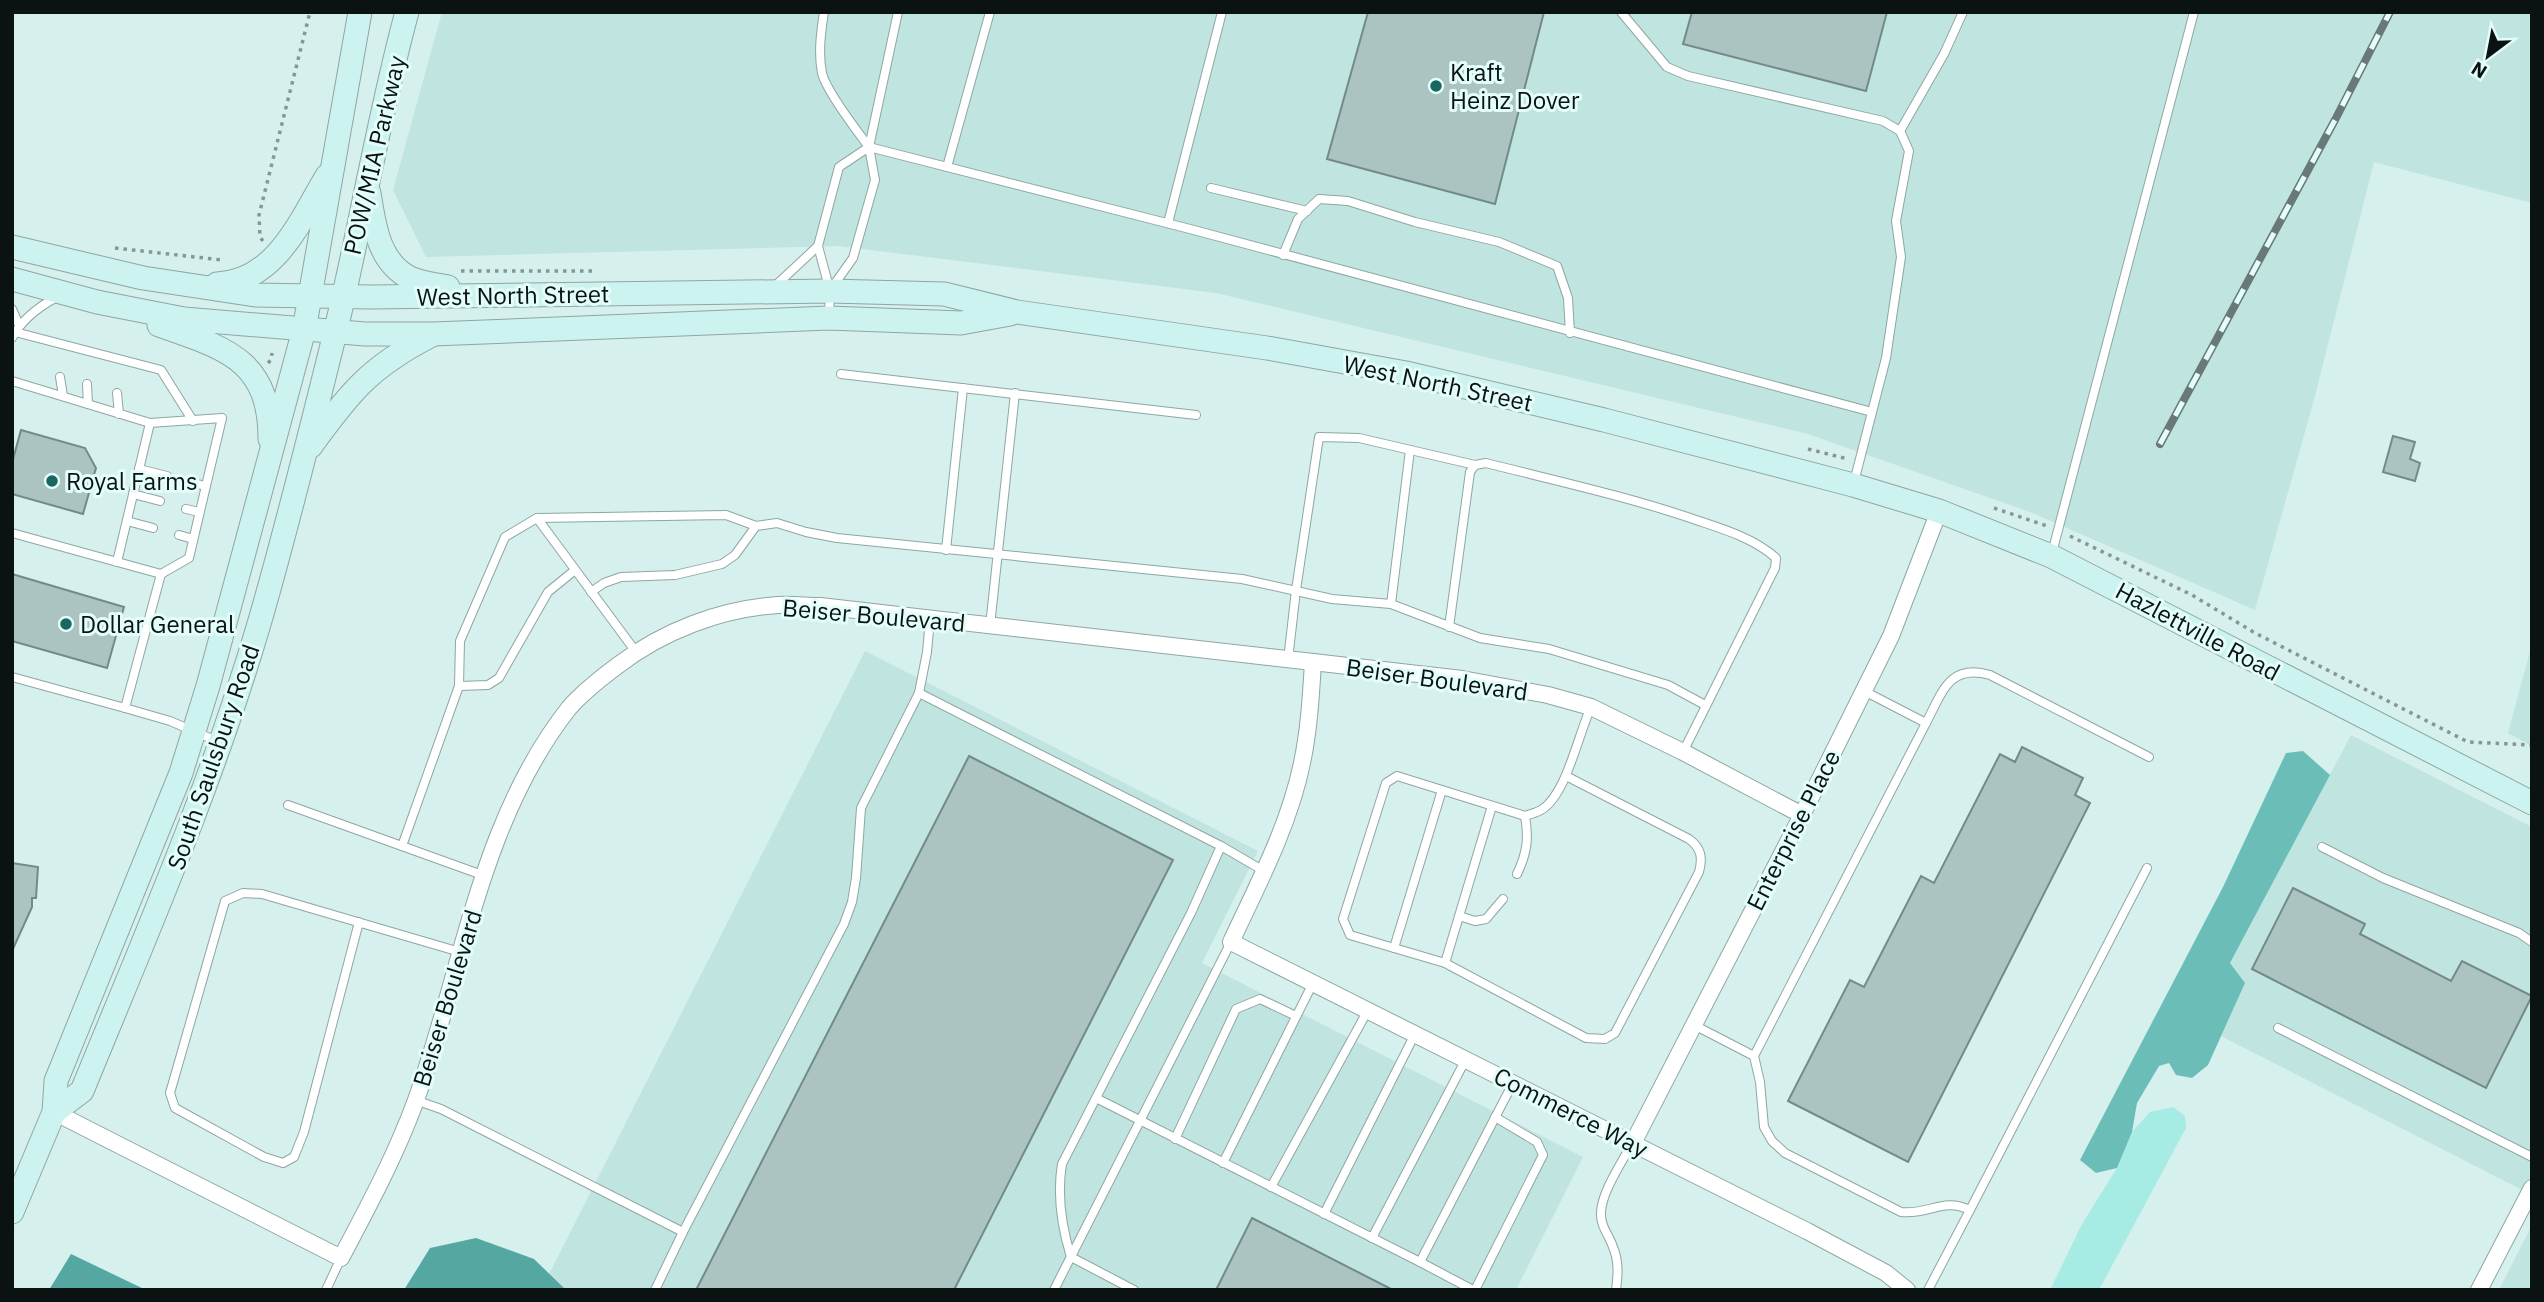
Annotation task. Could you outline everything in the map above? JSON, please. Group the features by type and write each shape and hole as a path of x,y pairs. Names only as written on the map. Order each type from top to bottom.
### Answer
{"main road":[{"name":"POW/MIA Parkway","path":"311,297 360,12"},
{"name":"POW/MIA Parkway","path":"342,297 391,71 407,12"},
{"path":"193,285 226,284 256,272 271,251 288,241 334,164"},
{"path":"367,183 379,240 394,266 410,278 488,296"},
{"name":"West North Street","path":"12,247 143,278 255,295 488,296 830,291 944,294 1017,312 1253,346 1406,373 1604,420 1853,485"},
{"name":"West North Street","path":"12,278 63,294 184,319 335,332 433,334 829,318 961,323 1017,312"},
{"name":"South Saulsbury Road","path":"12,1212 54,1112 56,1081 181,772 270,457 311,297"},
{"name":"South Saulsbury Road","path":"54,1112 82,1091 163,896 221,743 260,621 342,297"},
{"path":"97,302 223,348 236,357 259,384 264,396 270,425 270,457"},
{"path":"304,455 345,398 359,384 400,351 433,334"},
{"name":"Hazlettville Road","path":"1853,485 1939,511 2051,556 2532,803"}],"street":[{"name":"Enterprise Place","path":"1633,1143 1891,636 1939,511"},
{"name":"Beiser Boulevard","path":"341,1258 391,1159 415,1100 493,848 519,786 544,743 571,706 636,652 685,627 729,613 778,605 820,606 1462,679 1548,695 1591,708 1683,752 1802,815"},
{"path":"1231,942 1290,806 1302,765 1309,726 1313,662"},
{"name":"Commerce Way","path":"1231,942 1807,1231 1886,1273 1907,1290"},
{"path":"54,1112 341,1258"},
{"path":"2479,1290 2532,1188"}],"lane":[{"path":"824,12 820,43 822,75 850,122 869,147 1168,223 1872,412"},
{"path":"830,291 853,258 875,180 869,147 898,12"},
{"path":"947,167 990,12"},
{"path":"1168,223 1222,12"},
{"path":"1621,12 1667,67 1688,76 1883,121 1900,131 1909,151 1896,221 1900,257 1886,358 1853,485"},
{"path":"1900,131 1944,54 1964,12"},
{"path":"2051,556 2194,12"},
{"path":"829,318 830,291 818,246 839,167 869,147"},
{"path":"1212,188 1307,211"},
{"path":"1283,255 1298,219 1319,199 1348,201 1415,222 1499,242 1557,266 1568,298 1570,333"},
{"path":"769,292 818,246"},
{"path":"15,332 40,306 63,294"},
{"path":"12,309 15,332"},
{"path":"15,332 161,370 193,421"},
{"path":"57,342 58,352"},
{"path":"85,349 86,360"},
{"path":"113,357 115,368"},
{"path":"841,374 1196,415"},
{"path":"60,377 63,396"},
{"path":"12,381 150,423 222,418 189,558 161,574 12,533"},
{"path":"87,384 88,404"},
{"path":"946,550 963,388"},
{"path":"117,393 119,414"},
{"path":"990,626 1015,393"},
{"path":"117,562 150,423"},
{"path":"1288,660 1319,437 1359,438 1475,464 1486,463 1657,507 1734,533 1776,558 1775,568 1683,752"},
{"path":"1391,604 1410,450"},
{"path":"1449,628 1470,472 1475,464"},
{"path":"139,469 167,476"},
{"path":"194,483 205,486"},
{"path":"133,494 160,501"},
{"path":"186,509 199,512"},
{"path":"402,846 459,686 460,641 505,537 537,518 726,515 756,526 777,523 837,538 1242,579 1332,599 1391,604 1480,638 1549,649 1668,685 1705,705"},
{"path":"537,518 636,652"},
{"path":"127,521 153,528"},
{"path":"591,592 604,583 621,577 675,575 722,564 735,555 756,526"},
{"path":"179,535 193,539"},
{"path":"459,686 494,683 548,592 575,570"},
{"path":"125,708 161,574"},
{"path":"655,1290 844,924 852,902 856,878 861,808 919,693 930,619"},
{"path":"1970,1210 1956,1203 1921,1212 1901,1212 1785,1153 1772,1141 1764,1127 1754,1056 1948,682 1956,676 1978,672 1990,675 2149,757"},
{"path":"12,677 170,721 221,743"},
{"path":"1863,691 1926,723"},
{"path":"919,693 1221,846 1264,871"},
{"path":"1566,776 1689,839 1697,845 1701,854 1699,872 1615,1033 1605,1040 1586,1038 1445,963 1350,934 1343,919 1386,783 1397,776 1525,816 1542,809 1556,796 1591,708"},
{"path":"1394,948 1442,790"},
{"path":"288,805 485,876"},
{"path":"1445,963 1492,806"},
{"path":"1517,874 1526,855 1528,838 1525,816"},
{"path":"1134,1290 1071,1257 1064,1234 1060,1176 1062,1164 1191,913 1221,846"},
{"path":"2322,847 2383,878 2519,933 2532,942"},
{"path":"1928,1290 2147,868"},
{"path":"359,922 304,1132 294,1157 283,1163 264,1157 175,1108 170,1093 225,901 243,893 262,894 334,914 460,952"},
{"path":"1459,916 1475,921 1486,919 1503,898"},
{"path":"1054,1290 1231,942"},
{"path":"1223,1163 1313,983"},
{"path":"1175,1139 1236,1009 1260,999 1296,1016"},
{"path":"1271,1187 1368,1010"},
{"path":"1692,1024 1754,1056"},
{"path":"2278,1028 2532,1157"},
{"path":"1324,1214 1415,1034"},
{"path":"1372,1238 1466,1059"},
{"path":"1420,1262 1513,1083"},
{"path":"1096,1098 1474,1290 1543,1155 1537,1142 1495,1116"},
{"path":"415,1100 441,1109 683,1232"},
{"path":"1616,1290 1616,1258 1601,1221 1601,1211 1603,1200 1633,1143"},
{"path":"326,1290 341,1258"}],"path":[{"path":"271,251 260,237 258,215 310,12"},
{"path":"110,247 231,262"},
{"path":"451,271 598,271"},
{"path":"271,360 272,353"},
{"path":"1805,448 1859,462"},
{"path":"1983,504 2058,530 2192,595 2255,634 2468,742 2532,745"}],"shaded area":[{"path":"442,12 2532,12 2532,203 2374,162 2315,396 2255,610 2030,512 1808,434 1216,293 839,246 426,257 393,190"},
{"path":"2532,644 2532,746 2508,733"},
{"path":"865,651 1258,851 1202,963 1583,1157 1516,1290 541,1290"},
{"path":"2351,735 2532,827 2532,1195 2221,1036 2245,983 2230,963"},
{"path":"2303,751 2330,775 2230,963 2245,983 2208,1065 2192,1078 2176,1075 2169,1063 2159,1066 2137,1103 2132,1132 2117,1168 2096,1173 2080,1160 2223,887 2286,753"},
{"path":"2173,1107 2185,1116 2186,1128 2099,1290 2050,1290 2082,1224 2117,1168 2132,1132 2150,1112"},
{"path":"2532,1225 2532,1290 2499,1290"},
{"path":"476,1238 534,1259 566,1290 404,1290 430,1248"},
{"path":"71,1254 146,1290 49,1290"}],"building":[{"name":"Kraft Heinz Dover","path":"1368,12 1544,12 1495,204 1327,159"},
{"path":"1692,12 1887,12 1866,91 1683,44"},
{"name":"Royal Farms","path":"21,430 85,448 96,468 83,514 12,494 12,463"},
{"path":"2393,436 2415,442 2410,459 2420,463 2415,481 2383,472"},
{"name":"Dollar General","path":"12,574 124,607 107,668 12,641"},
{"path":"2022,747 2083,778 2075,795 2090,803 1908,1162 1788,1101 1850,980 1864,987 1921,876 1934,883 2000,754 2015,762"},
{"path":"969,756 1173,860 954,1290 696,1290"},
{"path":"12,863 38,867 36,898 32,898 32,907 12,951"},
{"path":"2293,888 2365,924 2360,934 2451,981 2462,961 2532,996 2486,1088 2252,969"},
{"path":"1252,1218 1393,1290 1216,1290"}],"railway":[{"path":"2160,444 2335,120 2390,12"}],"place":[{"name":"Kraft Heinz Dover","path":"1436,86"},
{"name":"Royal Farms","path":"52,481"},
{"name":"Dollar General","path":"66,624"}]}
